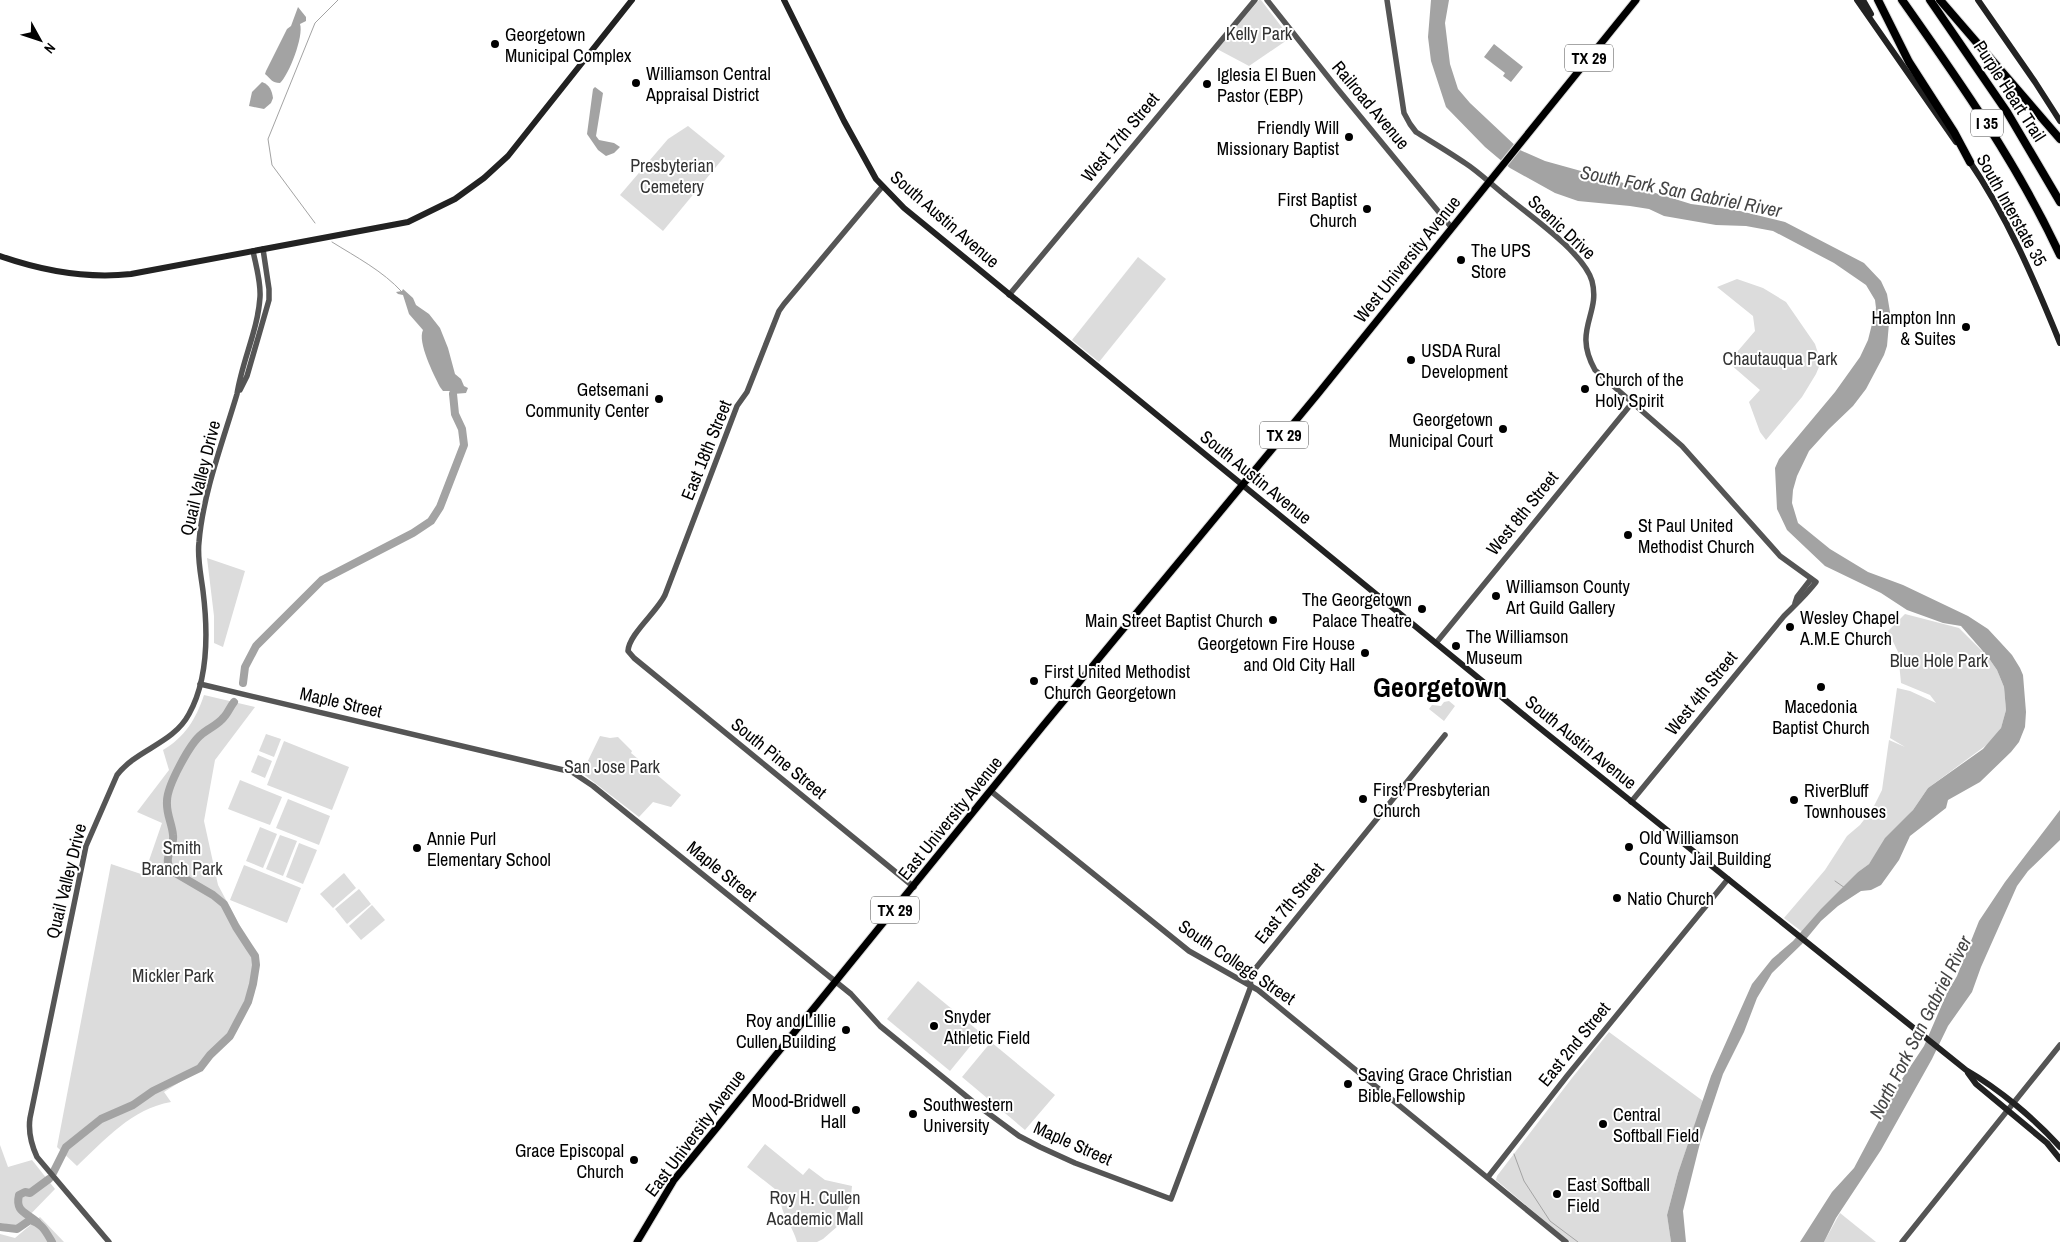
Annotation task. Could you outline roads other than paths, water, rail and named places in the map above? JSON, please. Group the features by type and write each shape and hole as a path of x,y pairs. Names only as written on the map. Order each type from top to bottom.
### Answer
{"highway":[{"path":"1878,0 1909,62 1954,132 1970,162"},
{"name":"Purple Heart Trail","path":"1902,0 1992,131 2017,172 2060,255"},
{"name":"Purple Heart Trail","path":"1930,0 2008,112 2060,202"},
{"path":"1940,0 2060,139"}],"main road":[{"path":"0,256 38,268 62,273 108,277 408,222 455,199 484,178 508,156 632,0"},
{"name":"South Austin Avenue","path":"784,0 844,121 882,187 915,218 1631,802 1957,1063 1981,1079 2010,1107"},
{"name":"West University Avenue","path":"1200,536 1636,0"},
{"name":"South Interstate 35","path":"1857,0 1970,162 2001,214 2021,253 2060,343"},
{"path":"1863,0 1885,38"},
{"path":"1978,0 2060,121"},
{"name":"East University Avenue","path":"637,1242 674,1180 992,792 1042,727 1200,536"},
{"path":"2010,1107 2050,1136 2060,1147"},
{"path":"2010,1107 2060,1159"}],"street":[{"name":"West 17th Street","path":"1009,295 1255,0"},
{"name":"Railroad Avenue","path":"1267,0 1452,228"},
{"name":"Scenic Drive","path":"1387,0 1406,120 1416,132 1466,164 1550,232 1587,270 1594,296 1586,328 1586,345 1589,358 1600,376 1682,446 1780,556 1814,580"},
{"name":"East 18th Street","path":"628,651 630,642 666,595 737,406 747,392 779,311 836,239 882,187"},
{"name":"Quail Valley Drive","path":"109,1242 37,1157 30,1136 31,1112 86,846 117,775 123,768 166,740 181,726 193,706 200,684 207,633 198,544 207,500 238,394 247,376 269,300 269,284 263,249"},
{"name":"Quail Valley Drive","path":"238,394 240,374 253,333 260,296 253,251"},
{"name":"West 8th Street","path":"1436,643 1632,403"},
{"name":"West 4th Street","path":"1631,802 1795,603 1797,597 1814,580"},
{"name":"South Pine Street","path":"628,651 767,768 914,887"},
{"name":"Maple Street","path":"200,684 572,772 596,788 851,994 880,1026 1019,1136 1040,1148 1075,1163 1170,1199"},
{"name":"East 7th Street","path":"1170,1199 1251,986 1250,980 1255,969 1445,735"},
{"name":"South College Street","path":"992,792 1189,951 1251,986 1296,1020 1566,1242"},
{"name":"East 2nd Street","path":"1488,1177 1567,1076 1728,879"},
{"path":"1902,1242 2060,1045"}],"waterway":[{"path":"315,223 272,165 268,139 315,23 338,0"},
{"path":"332,242 378,271 402,292"},
{"path":"243,683 245,667 256,646 322,580 413,533 431,521 440,507 464,445 462,429 455,414 453,394"},
{"path":"53,1173 66,1147 101,1119 133,1105 153,1091 200,1068 210,1055 230,1036 248,1002 256,965 255,956 224,904 213,895 172,871 168,862 173,840 167,806 171,785 191,746 202,734 222,720 234,702"},
{"path":"1835,881 1845,888"},
{"path":"1514,1154 1524,1181 1550,1221 1578,1242"},
{"path":"37,1222 22,1211 18,1201 19,1195 25,1192 30,1193 49,1179"},
{"path":"0,1227 17,1229 30,1220 34,1221 46,1231 52,1242"}],"place":[{"name":"Georgetown Municipal Complex","path":"495,44"},
{"name":"Williamson Central Appraisal District","path":"636,83"},
{"name":"Iglesia El Buen Pastor (EBP)","path":"1207,84"},
{"name":"Friendly Will Missionary Baptist","path":"1349,137"},
{"name":"First Baptist Church","path":"1367,209"},
{"name":"The UPS Store","path":"1461,260"},
{"name":"Hampton Inn & Suites","path":"1966,327"},
{"name":"USDA Rural Development","path":"1411,360"},
{"name":"Church of the Holy Spirit","path":"1585,389"},
{"name":"Getsemani Community Center","path":"659,399"},
{"name":"Georgetown Municipal Court","path":"1503,429"},
{"name":"St Paul United Methodist Church","path":"1628,535"},
{"name":"Williamson County Art Guild Gallery","path":"1496,596"},
{"name":"The Georgetown Palace Theatre","path":"1422,609"},
{"name":"Main Street Baptist Church","path":"1273,620"},
{"name":"Wesley Chapel A.M.E Church","path":"1790,627"},
{"name":"The Williamson Museum","path":"1456,646"},
{"name":"Georgetown Fire House and Old City Hall","path":"1365,653"},
{"name":"First United Methodist Church Georgetown","path":"1034,681"},
{"name":"Macedonia Baptist Church","path":"1821,687"},
{"name":"First Presbyterian Church","path":"1363,799"},
{"name":"RiverBluff Townhouses","path":"1794,800"},
{"name":"Old Williamson County Jail Building","path":"1629,847"},
{"name":"Annie Purl Elementary School","path":"417,848"},
{"name":"Natio Church","path":"1617,898"},
{"name":"Snyder Athletic Field","path":"934,1026"},
{"name":"Roy and Lillie Cullen Building","path":"846,1030"},
{"name":"Saving Grace Christian Bible Fellowship","path":"1348,1084"},
{"name":"Mood-Bridwell Hall","path":"856,1110"},
{"name":"Southwestern University","path":"913,1114"},
{"name":"Central Softball Field","path":"1603,1124"},
{"name":"Grace Episcopal Church","path":"634,1160"},
{"name":"East Softball Field","path":"1557,1194"}],"district":[{"name":"Georgetown","path":"1440,687"}],"park label":[{"name":"Kelly Park","path":"1259,33"},
{"name":"Presbyterian Cemetery","path":"672,175"},
{"name":"Chautauqua Park","path":"1780,358"},
{"name":"Blue Hole Park","path":"1939,660"},
{"name":"San Jose Park","path":"612,766"},
{"name":"Smith Branch Park","path":"182,858"},
{"name":"Mickler Park","path":"173,975"},
{"name":"Roy H. Cullen Academic Mall","path":"815,1207"}],"water label":[{"name":"South Fork San Gabriel River","path":"1681,191"},
{"name":"North Fork San Gabriel River","path":"1920,1027"}]}
